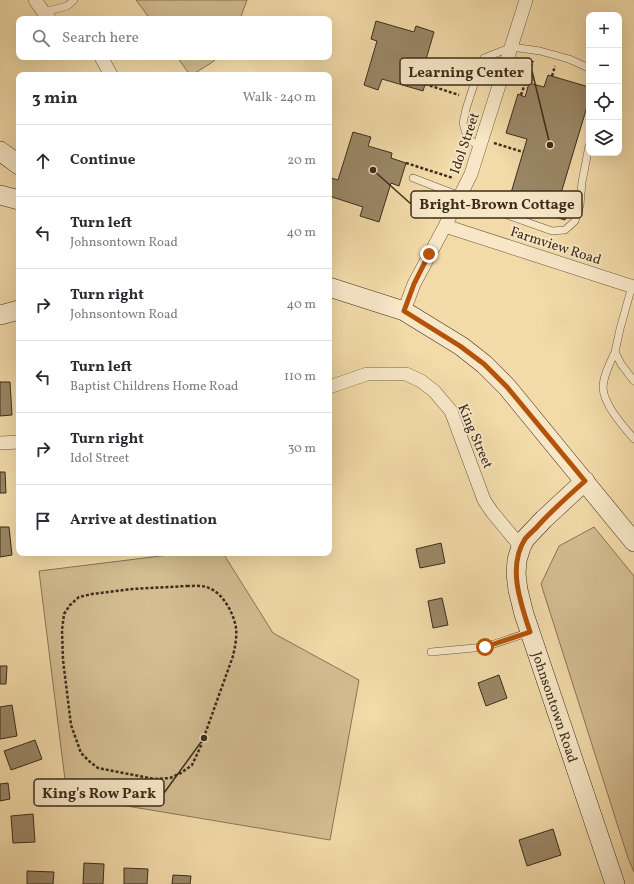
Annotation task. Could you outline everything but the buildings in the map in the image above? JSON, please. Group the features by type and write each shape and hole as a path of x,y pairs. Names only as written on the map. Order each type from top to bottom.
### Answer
{"street":[{"path":"35,0 47,16"},
{"name":"Idol Street","path":"404,311 414,284 446,226 471,174 526,0"},
{"path":"103,60 109,72"},
{"path":"0,151 16,163"},
{"path":"0,195 16,199"},
{"name":"Farmview Road","path":"446,226 633,284"},
{"path":"332,288 404,311 460,346 484,364 507,387 634,542"},
{"path":"0,316 16,311"},
{"name":"King Street","path":"332,386 367,374 406,374 421,381 434,391 450,411 484,500 521,547"},
{"path":"0,443 16,442"},
{"name":"Johnsontown Road","path":"585,481 525,539 517,560 516,574 518,590 530,632 615,884"}],"lane":[{"path":"47,16 67,6 74,0"},
{"path":"481,144 467,137 463,123 469,98 484,58 512,47 569,59 586,67"},
{"path":"413,178 460,196 476,204 552,231 565,230 576,221 580,205 582,182 587,156"},
{"path":"633,284 615,352 605,374 603,388 607,402 619,421 634,439"},
{"path":"615,352 620,364 634,382"},
{"path":"431,652 485,647 530,632"}],"path":[{"path":"521,95 536,51"},
{"path":"426,84 469,98"},
{"path":"481,144 523,152"},
{"path":"406,163 467,182"},
{"path":"180,586 200,586 210,588 224,599 231,611 236,628 235,644 233,656 192,764 181,773 170,778 155,780 114,771 98,768 89,761 81,752 75,739 67,700 63,660 62,630 64,614 70,605 79,597 92,594 132,589 180,586"}],"shaded area":[{"path":"136,0 247,0 241,16 148,16"},
{"path":"179,60 215,60 197,72 188,72"},
{"path":"594,527 634,576 634,872 628,858 541,584 559,546"},
{"path":"161,556 225,556 273,633 359,680 330,840 67,796 39,571"}],"place":[{"name":"Learning Center","path":"550,145"},
{"name":"Bright-Brown Cottage","path":"373,170"},
{"name":"King's Row Park","path":"204,738"}],"route":[{"path":"429,254 414,284 404,311 460,346 484,364 507,387 585,481 544,519 525,539 521,547 517,560 516,574 518,590 530,632 485,647"}]}
